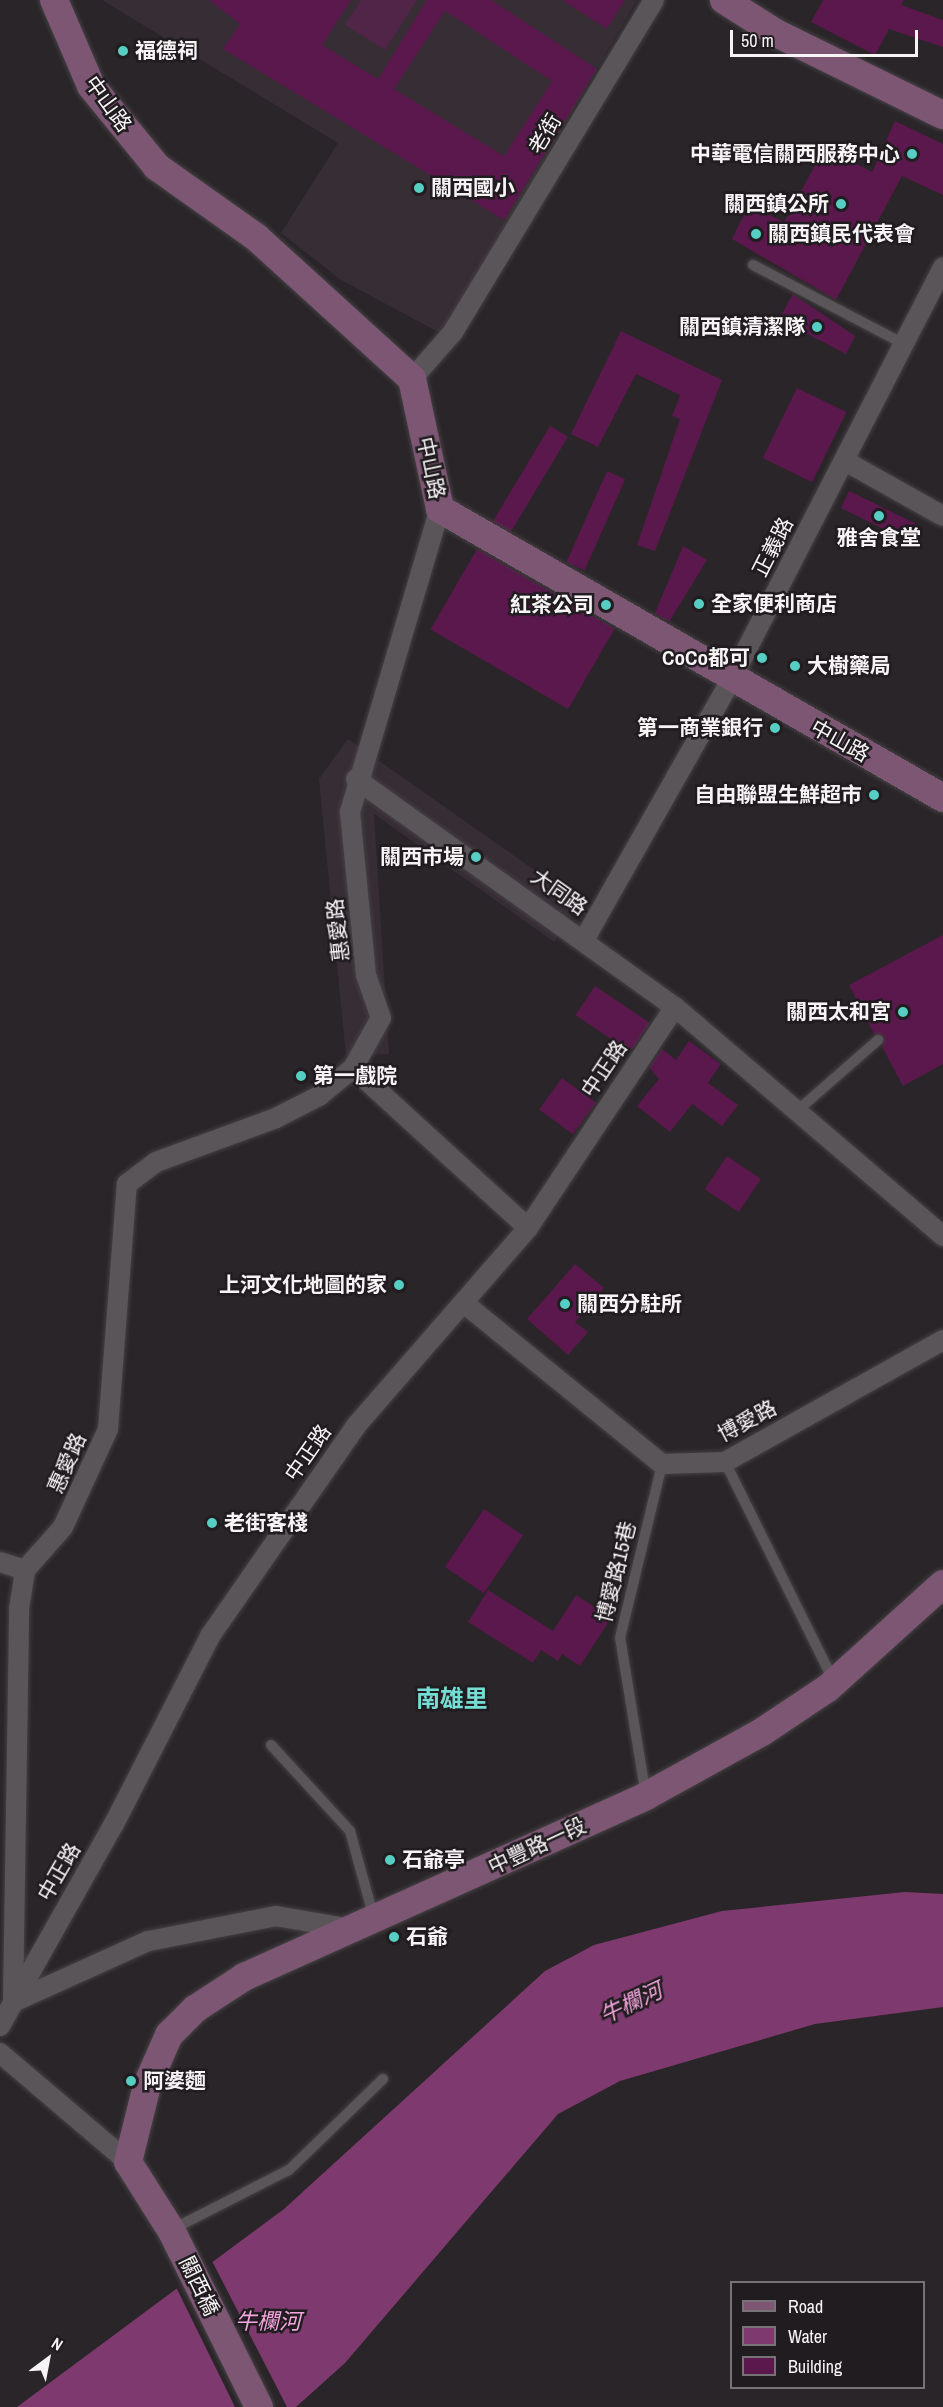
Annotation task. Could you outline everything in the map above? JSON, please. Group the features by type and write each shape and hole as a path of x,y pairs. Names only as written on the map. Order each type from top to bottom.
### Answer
{"street":[{"name":"中山路","path":"54,0 91,86 157,167 256,237 412,379 440,509 731,680 943,798"},
{"name":"老街","path":"412,379 453,332 654,0"},
{"path":"724,0 776,33 943,115"},
{"name":"正義路","path":"584,940 731,680 845,462 943,267"},
{"path":"845,462 943,516"},
{"path":"356,779 440,509"},
{"name":"大同路","path":"356,779 675,1007 943,1236"},
{"name":"惠愛路","path":"25,1570 63,1527 108,1429 128,1184 156,1162 319,1096 353,1068 381,1018 366,975 351,812 356,779"},
{"name":"中正路","path":"0,2026 114,1824 210,1636 355,1428 465,1304 528,1228 675,1007"},
{"path":"353,1068 528,1228"},
{"path":"465,1304 662,1464"},
{"name":"博愛路","path":"662,1464 725,1462 943,1340"},
{"path":"0,1562 25,1570 19,1609 13,2002 148,1941 276,1916 365,1925"},
{"name":"中豐路一段","path":"128,2162 147,2085 169,2035 195,2009 244,1977 365,1925 646,1796 762,1732 834,1683 943,1584"},
{"path":"0,2053 128,2162 171,2230"},
{"name":"關西橋","path":"171,2230 259,2407"}],"lane":[{"path":"753,265 904,344"},
{"path":"797,1111 878,1040"},
{"path":"725,1462 834,1683"},
{"name":"博愛路15巷","path":"646,1796 620,1638 662,1464"},
{"path":"272,1745 351,1831 365,1925"},
{"path":"171,2230 289,2170 383,2079"}],"shaded area":[{"name":"關西國小","path":"102,0 637,0 442,334 341,280 281,233 338,143"},
{"path":"361,0 417,0 385,50 345,25"},
{"name":"關西市場","path":"348,739 580,902 554,942 374,814 389,1054 346,1056 319,779"}],"water":[{"name":"牛欄河","path":"905,1892 943,1894 943,2007 815,2024 620,2081 558,2114 345,2363 296,2407 17,2407 284,2209 545,1971 594,1945 722,1911"}],"pier":[{"path":"211,2259 287,2407 235,2407 175,2285"}],"building":[{"path":"209,0 351,0 322,45 378,79 427,0 491,0 597,69 504,220 223,49 240,24","holes":["445,11 552,81 504,156 394,89"]},
{"path":"562,0 625,0 607,29"},
{"path":"823,0 904,0 901,5 943,20 943,47 889,29 875,55 811,22"},
{"name":"關西鎮公所","path":"895,121 943,144 943,195 902,176 836,300 732,239 749,205 784,222 825,147 872,172"},
{"name":"關西鎮清潔隊","path":"793,294 855,336 846,354 779,319"},
{"path":"621,331 722,380 655,551 637,545 680,419 672,416 680,395 636,374 598,447 571,434"},
{"path":"797,388 846,412 812,482 763,458"},
{"path":"550,426 568,437 511,532 493,521"},
{"path":"607,471 625,479 585,570 566,562"},
{"name":"雅舍食堂","path":"849,491 916,524 908,541 841,508"},
{"path":"683,546 707,560 669,622 655,613"},
{"path":"477,549 615,628 568,709 430,630"},
{"name":"關西太和宮","path":"943,935 943,1064 903,1086 882,1047 884,1036 874,1034 849,985"},
{"path":"595,986 650,1023 630,1052 575,1015"},
{"path":"689,1041 721,1064 708,1083 738,1105 722,1126 692,1104 670,1132 637,1106 659,1079 649,1067 662,1049 676,1060"},
{"path":"562,1078 596,1103 573,1134 539,1110"},
{"path":"727,1156 761,1179 739,1212 705,1189"},
{"name":"關西分駐所","path":"575,1264 604,1288 575,1322 588,1332 568,1355 527,1319"},
{"path":"484,1509 523,1535 484,1593 445,1567"},
{"path":"488,1590 553,1631 576,1595 611,1618 580,1666 562,1654 558,1661 541,1650 533,1663 468,1622"}],"place":[{"name":"福德祠","path":"123,51"},
{"name":"中華電信關西服務中心","path":"912,154"},
{"name":"關西國小","path":"419,188"},
{"name":"關西鎮公所","path":"841,204"},
{"name":"關西鎮民代表會","path":"756,234"},
{"name":"關西鎮清潔隊","path":"817,327"},
{"name":"雅舍食堂","path":"879,516"},
{"name":"全家便利商店","path":"699,604"},
{"name":"紅茶公司","path":"606,605"},
{"name":"CoCo都可","path":"762,658"},
{"name":"大樹藥局","path":"795,666"},
{"name":"第一商業銀行","path":"775,728"},
{"name":"自由聯盟生鮮超市","path":"874,795"},
{"name":"關西市場","path":"476,857"},
{"name":"關西太和宮","path":"903,1012"},
{"name":"第一戲院","path":"301,1076"},
{"name":"上河文化地圖的家","path":"399,1285"},
{"name":"關西分駐所","path":"565,1304"},
{"name":"老街客棧","path":"212,1523"},
{"name":"石爺亭","path":"390,1860"},
{"name":"石爺","path":"394,1937"},
{"name":"阿婆麵","path":"131,2081"}],"district":[{"name":"南雄里","path":"452,1699"}]}
